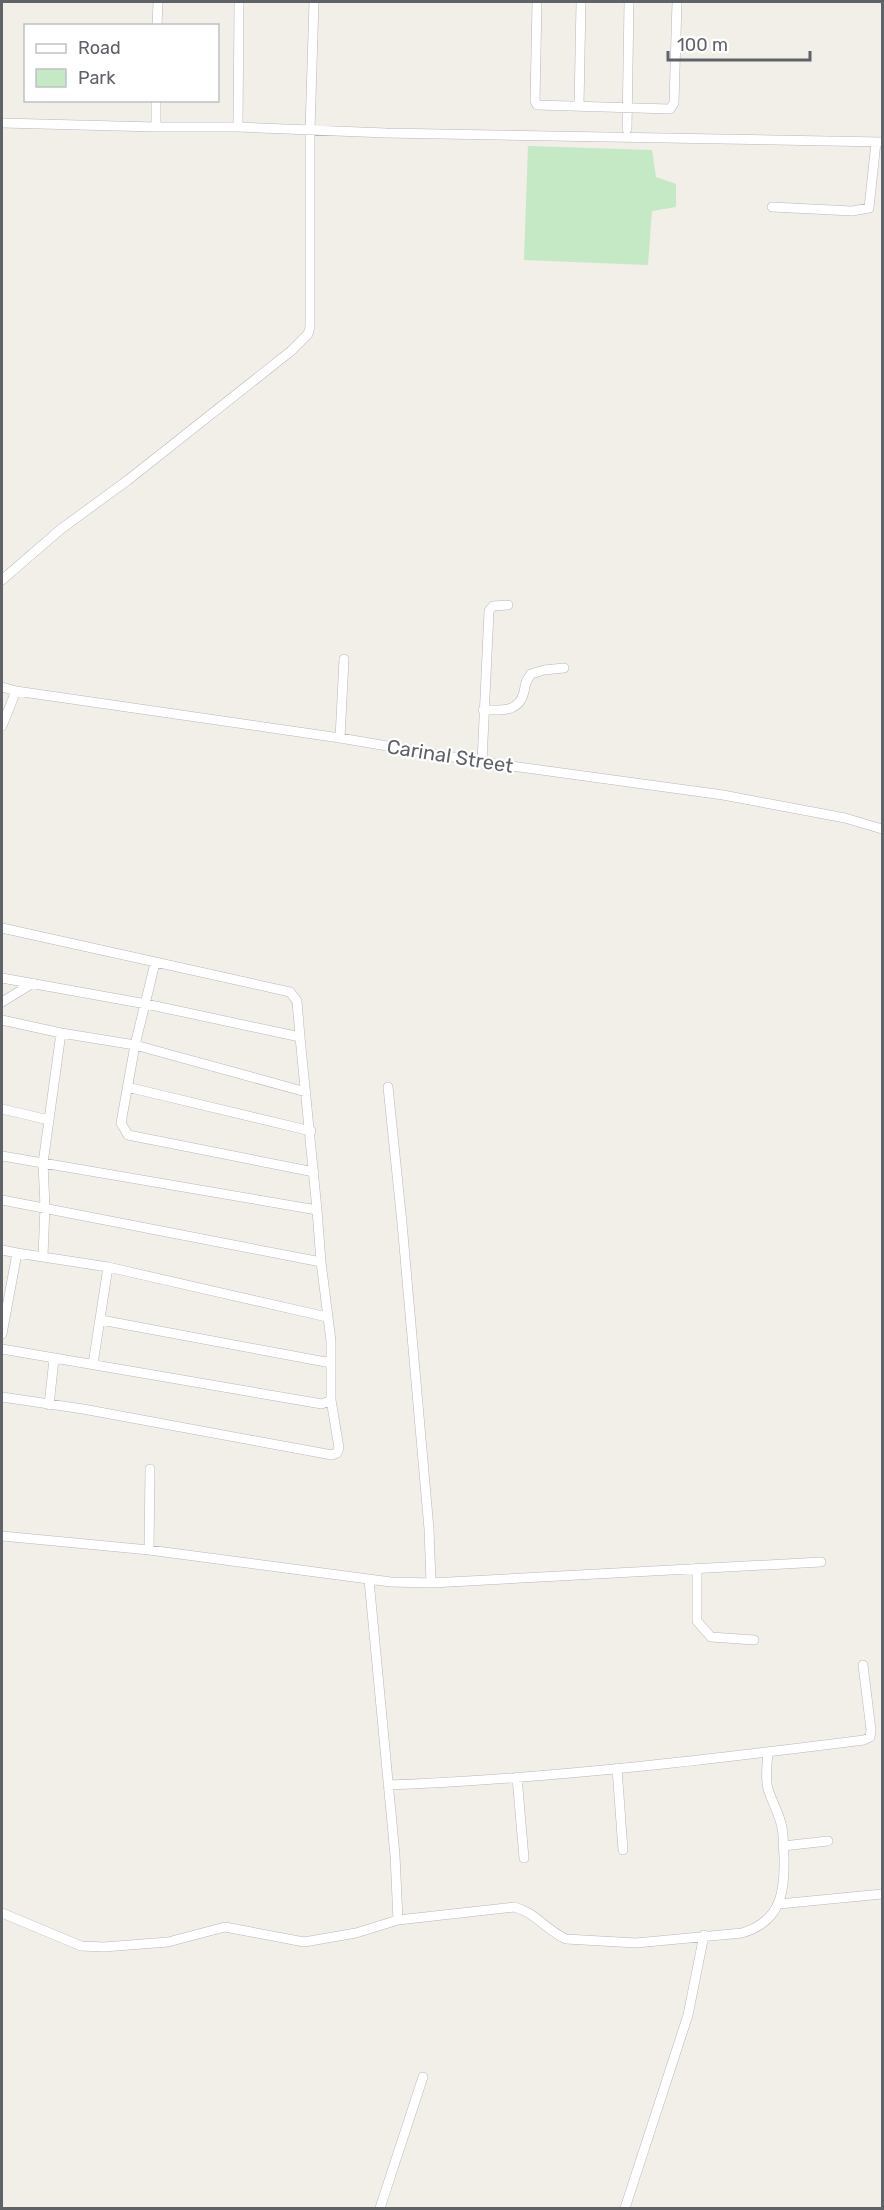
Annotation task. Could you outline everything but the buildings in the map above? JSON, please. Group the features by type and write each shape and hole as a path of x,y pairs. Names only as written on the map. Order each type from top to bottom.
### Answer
{"street":[{"path":"158,2 158,24"},
{"path":"238,127 239,2"},
{"path":"2,580 61,530 291,351 308,334 310,327 310,130 314,2"},
{"path":"537,2 535,101 541,106 626,108 670,108 673,106 677,2"},
{"path":"579,106 581,2"},
{"path":"627,129 629,2"},
{"path":"156,102 156,128"},
{"path":"2,123 156,128 238,127 456,135 879,142 869,208 852,211 772,207"},
{"path":"482,762 489,611 493,606 508,605"},
{"path":"340,738 344,659"},
{"path":"483,710 507,709 517,706 531,674 564,668"},
{"name":"Carinal Street","path":"2,687 482,762 723,795 845,818 882,829"},
{"path":"2,726 16,691"},
{"path":"2,928 290,992 297,1001 327,1317 332,1400 339,1448 337,1453 332,1455 2,1397"},
{"path":"155,963 135,1045 121,1123 128,1135 314,1172"},
{"path":"2,978 146,1004 300,1037"},
{"path":"2,1002 33,983"},
{"path":"2,1020 61,1033 135,1045 306,1092"},
{"path":"43,1256 45,1208 43,1163 61,1033"},
{"path":"127,1087 310,1131"},
{"path":"388,1087 429,1528 431,1583"},
{"path":"2,1110 49,1120"},
{"path":"2,1156 317,1210"},
{"path":"2,1200 321,1262"},
{"path":"2,1250 108,1267 327,1317"},
{"path":"2,1334 4,1303 17,1253"},
{"path":"93,1364 108,1267"},
{"path":"101,1320 331,1363"},
{"path":"2,1349 322,1404 332,1400"},
{"path":"49,1405 54,1359"},
{"path":"149,1550 150,1469"},
{"path":"2,1536 149,1550 369,1580 431,1583 821,1562"},
{"path":"698,1568 697,1621 711,1637 754,1640"},
{"path":"369,1580 398,1920"},
{"path":"388,1785 517,1777 864,1740 870,1737 871,1730 863,1665"},
{"path":"2,1912 81,1946 104,1947 168,1942 225,1927 304,1942 356,1933 398,1920 514,1907 527,1910 555,1934 566,1939 636,1943 742,1933 754,1929 771,1916 779,1904 783,1889 782,1828 768,1788 768,1752"},
{"path":"617,1767 623,1850"},
{"path":"517,1777 524,1858"},
{"path":"783,1846 828,1841"},
{"path":"779,1904 882,1894"},
{"path":"625,2208 688,2015 705,1935"},
{"path":"380,2208 423,2077"}],"green space":[{"path":"528,146 652,150 656,177 676,184 676,207 652,211 648,265 524,260"}]}
